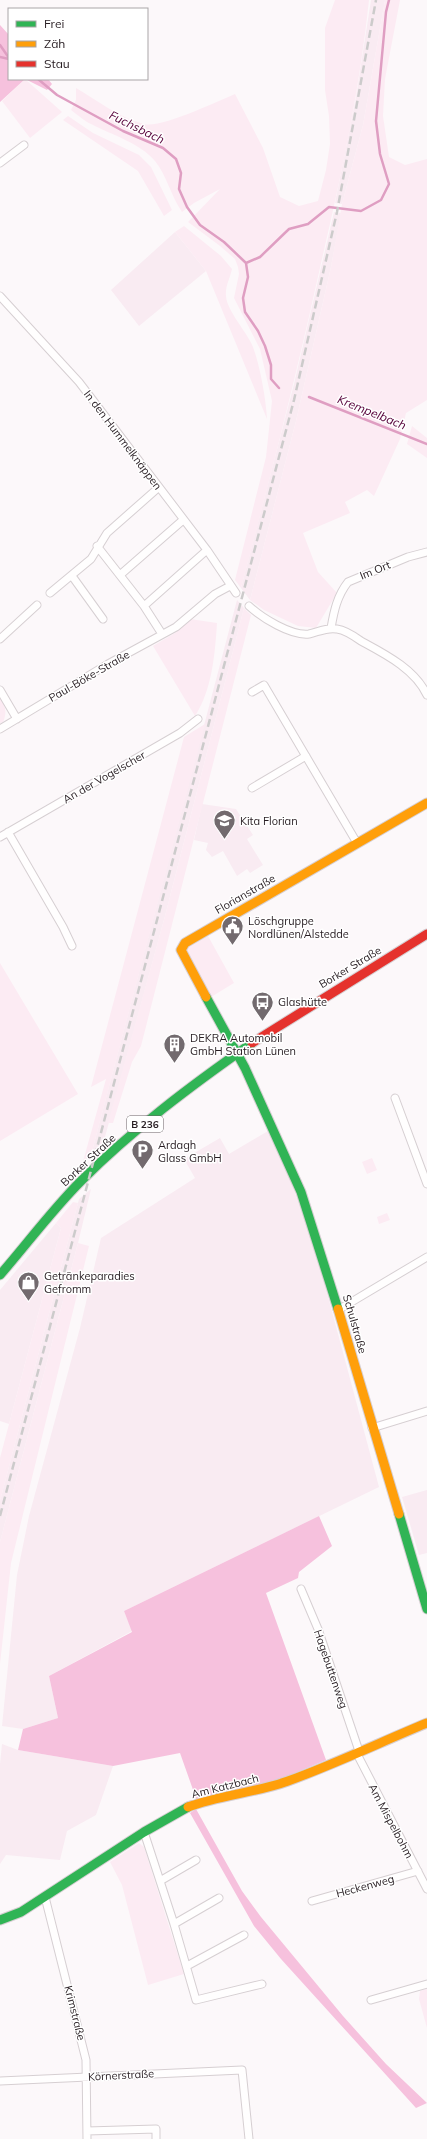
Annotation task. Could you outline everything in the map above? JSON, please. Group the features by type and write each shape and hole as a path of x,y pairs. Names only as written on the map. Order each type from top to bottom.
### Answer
{"street":[{"path":"0,163 24,145"},
{"name":"In den Hummelknäppen","path":"0,296 79,382 158,488 207,550 236,593"},
{"path":"50,593 91,559 97,546 107,533 158,488"},
{"path":"120,575 183,520"},
{"path":"97,546 144,606 162,634"},
{"path":"144,606 207,550"},
{"name":"Im Ort","path":"331,628 334,608 342,590 348,582 408,557 427,552"},
{"path":"72,576 102,619"},
{"name":"Paul-Böke-Straße","path":"0,729 176,627 215,594 230,586"},
{"path":"0,639 37,605"},
{"path":"249,606 257,613 276,624 297,632 308,634 331,628 344,631 383,653 407,670 423,686 427,695"},
{"path":"252,692 264,685 357,843"},
{"path":"0,690 17,719"},
{"name":"An der Vogelscher","path":"0,836 180,733 198,719"},
{"path":"252,788 306,756"},
{"name":"Florianstraße","path":"236,1054 182,954 182,946 427,803"},
{"path":"8,832 60,920 72,946"},
{"name":"Borker Straße","path":"0,1275 69,1193 169,1104 236,1054 345,983 427,934"},
{"name":"Schulstraße","path":"236,1054 245,1068 301,1192 338,1310 427,1609"},
{"path":"396,1098 427,1184"},
{"path":"338,1310 427,1257"},
{"path":"372,1428 427,1411"},
{"name":"Hagebuttenweg","path":"301,1589 318,1629 358,1752"},
{"name":"Am Katzbach","path":"0,1920 21,1912 144,1832 181,1810 209,1799 266,1788 427,1723"},
{"name":"Am Mispelbohm","path":"358,1752 427,1889"},
{"path":"144,1832 174,1924 196,2000 262,1984"},
{"path":"160,1881 196,1860"},
{"name":"Heckenweg","path":"312,1901 418,1871"},
{"name":"Krimstraße","path":"45,1897 86,2060 87,2139"},
{"path":"174,1924 219,1898"},
{"path":"187,1966 244,1935"},
{"path":"371,2000 427,1984"},
{"name":"Körnerstraße","path":"0,2081 242,2070 249,2139"},
{"path":"87,2131 156,2129 156,2139"}],"shaded area":[{"path":"335,0 369,0 361,65 337,194 313,300 263,506 241,588 235,580 266,457 272,401 260,349 234,298 239,274 235,259 188,222 220,189 194,203 182,212 159,167 149,155 134,144 88,123 71,110 76,100 76,88 126,118 144,124 152,124 175,119 235,94 263,148 280,197 299,206 318,201 326,170 330,144 329,116 325,90 325,28"},
{"path":"371,0 385,0 363,125 342,204 335,203 356,97"},
{"path":"385,0 400,0 385,79 383,116 389,157 405,165 427,159 427,400 406,413 400,439 374,496 367,490 345,502 350,513 303,533 318,572 337,593 316,628 298,626 264,610 250,600 296,421 331,267 342,204 363,125"},
{"path":"0,25 8,34 8,80 24,80 0,102"},
{"path":"24,80 26,80 62,112 30,138 2,101"},
{"path":"27,80 49,80 52,84 47,90"},
{"path":"68,116 93,133 139,155 151,167 172,210 164,216 138,171 63,120"},
{"path":"334,212 341,213 331,267 296,421 250,600 241,588 294,384"},
{"path":"184,226 221,256 232,269 226,289 227,302 233,315 253,347 262,383 267,419 206,271 175,232"},
{"path":"175,232 206,271 139,326 111,290"},
{"path":"412,426 427,438 427,458 407,444"},
{"path":"237,600 244,608 165,916 102,1148 91,1155"},
{"path":"244,608 251,615 141,1046 132,1062 113,1123 108,1123 165,916"},
{"path":"190,619 217,623 212,671 201,706 195,716 153,646 175,633"},
{"path":"0,698 5,707 5,716 3,722 0,723"},
{"path":"205,724 91,1155 82,1165 106,1079 91,1087 184,737"},
{"name":"Kita Florian","path":"202,804 236,809 253,835 247,839 263,865 250,873 247,869 237,876 223,851 212,857 206,850 208,843 194,840"},
{"path":"208,936 234,983 211,997 186,949"},
{"path":"0,963 78,1094 0,1141"},
{"name":"Ardagh Glass GmbH","path":"268,1131 285,1165 304,1218 326,1289 379,1487 124,1611 132,1631 49,1676 58,1718 23,1729 2,1726 17,1575 29,1516 80,1328 101,1238 195,1178 184,1159 220,1138 229,1154"},
{"path":"372,1158 377,1170 367,1174 362,1162"},
{"path":"91,1189 0,1542 0,1501 79,1199"},
{"path":"73,1202 78,1203 0,1501 0,1458 61,1228 56,1223"},
{"path":"387,1213 390,1220 379,1224 377,1217"},
{"path":"56,1223 61,1228 9,1424 0,1421 0,1290"},
{"path":"78,1243 89,1246 11,1563 0,1664 0,1542"},
{"path":"427,1490 427,1553 419,1555 402,1497"},
{"path":"319,1516 332,1546 299,1572 298,1578 266,1593 326,1760 283,1778 197,1801 180,1753 113,1766 18,1750 23,1729 58,1718 49,1676 132,1632 124,1611"},
{"path":"2,1744 18,1750 113,1766 96,1815 67,1831 60,1860 6,1855 0,1864 0,1764"},
{"path":"196,1809 242,1891 261,1917 343,2016 386,2064 427,2103 416,2108 281,1959 254,1926 190,1813"},
{"path":"139,1843 144,1847 184,1974 148,1985 122,1885 110,1862"},
{"path":"427,1989 427,2028 419,1999 420,1991"}],"waterway":[{"name":"Fuchsbach","path":"39,80 57,95 123,131 163,148 176,159 181,173 179,189 187,207 200,225 224,242 246,263 260,257 289,229 308,224 329,207 361,211 381,200 389,184 380,154 376,121 386,12 389,0"},
{"name":"Fuchsbach","path":"0,45 8,57"},
{"name":"Fuchsbach","path":"0,57 8,59"},
{"name":"Krempelbach","path":"246,263 248,277 243,298 245,312 258,331 265,346 271,365 271,379 279,388"},
{"name":"Krempelbach","path":"309,397 427,444"}],"railway":[{"path":"0,1516 294,400 337,212 376,0"}],"traffic: fast":[{"path":"206,997 245,1068 301,1192 338,1309"},
{"path":"0,1275 81,1181 121,1143 207,1075 252,1043"},
{"path":"399,1514 427,1609"},
{"path":"0,1920 21,1912 144,1832 188,1807"}],"traffic: slow":[{"path":"206,997 181,950 185,943 427,803"},
{"path":"338,1309 399,1514"},
{"path":"188,1807 288,1781 427,1723"}],"traffic: jam":[{"path":"252,1043 427,934"}],"place":[{"name":"Kita Florian","path":"225,840"},
{"name":"Löschgruppe Nordlünen/Alstedde","path":"233,946"},
{"name":"Glashütte","path":"263,1022"},
{"name":"DEKRA Automobil GmbH Station Lünen","path":"175,1064"},
{"name":"Ardagh Glass GmbH","path":"143,1170"},
{"name":"Getränkeparadies Gefromm","path":"29,1302"}]}
